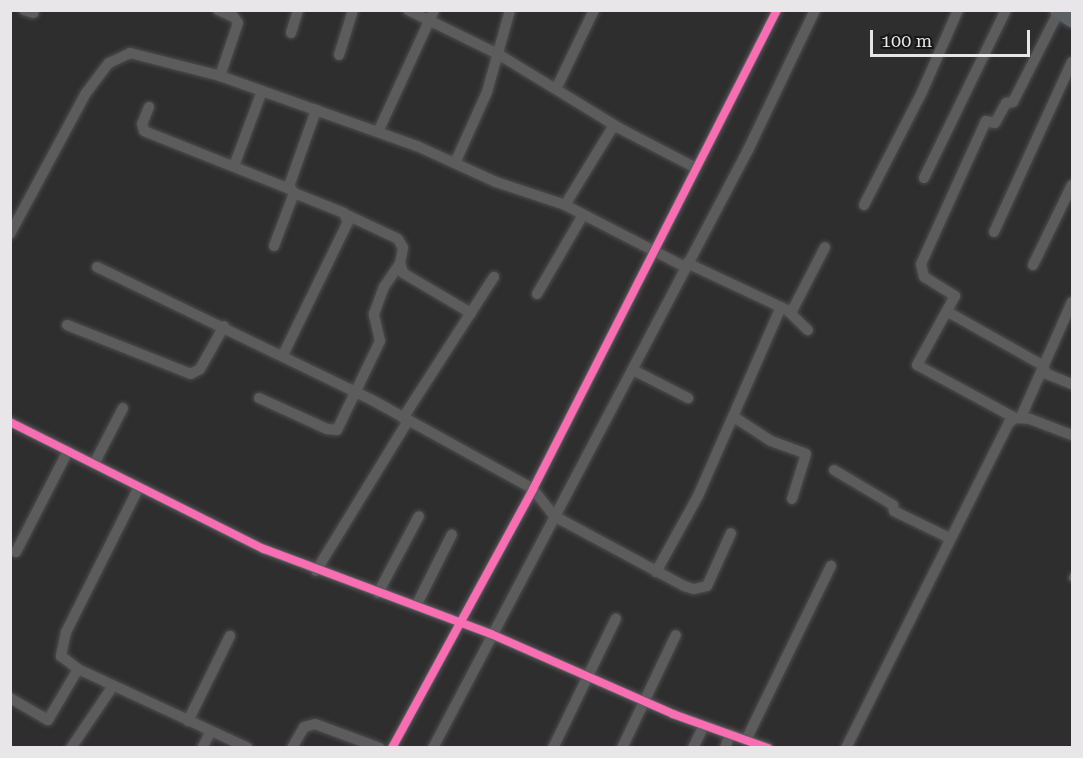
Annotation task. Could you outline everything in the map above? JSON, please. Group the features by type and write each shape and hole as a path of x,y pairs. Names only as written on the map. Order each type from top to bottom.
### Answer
{"main road":[{"path":"1058,11 1072,19"}],"street":[{"path":"218,10 234,17 238,23 220,76"},
{"path":"291,33 298,10"},
{"path":"339,55 353,10"},
{"path":"408,10 432,16 614,125 696,168"},
{"path":"455,164 476,119 510,10"},
{"path":"556,89 594,10"},
{"path":"392,747 533,489 777,10"},
{"path":"434,747 491,634 633,370 815,10"},
{"path":"864,205 922,92 958,10"},
{"path":"924,178 1006,10"},
{"path":"1058,11 1013,102 1006,103 995,123 986,121 923,256 920,271 924,277 954,292 948,312 917,365 1018,418 1072,435"},
{"path":"378,132 432,16"},
{"path":"10,234 75,113 109,63 130,53 220,76 378,132 455,164 565,205 654,251 786,310 808,330"},
{"path":"994,232 1072,62"},
{"path":"234,166 262,91"},
{"path":"149,107 142,124 144,131 234,166 347,215 402,242 400,263 377,305 374,322 381,336 340,426 332,431 259,398"},
{"path":"274,246 316,110"},
{"path":"565,205 614,125"},
{"path":"1033,265 1072,186"},
{"path":"537,294 584,214"},
{"path":"283,355 303,308 338,247 346,228 347,215"},
{"path":"656,572 786,310 825,248"},
{"path":"400,263 410,277 471,313"},
{"path":"97,267 224,326 356,392 533,489 554,516 684,586 701,589 711,580 731,533"},
{"path":"316,571 494,277"},
{"path":"846,747 949,538 1018,418 1072,302"},
{"path":"948,312 1042,365 1047,374 1072,384"},
{"path":"68,325 190,374 200,369 224,326"},
{"path":"633,370 688,398"},
{"path":"93,464 123,408"},
{"path":"734,417 771,441 806,454 792,499"},
{"path":"10,422 316,571 491,634 645,701 704,725 768,747"},
{"path":"15,552 68,451"},
{"path":"834,470 893,505 894,511 949,538"},
{"path":"140,487 61,644 61,656 78,669 248,747"},
{"path":"378,593 419,516"},
{"path":"416,606 452,534"},
{"path":"746,740 831,566"},
{"path":"553,747 616,618"},
{"path":"622,747 676,635"},
{"path":"188,721 230,636"},
{"path":"10,698 48,720 78,669"},
{"path":"71,747 113,686"},
{"path":"292,747 304,727 315,724 380,747"},
{"path":"693,747 704,725"},
{"path":"202,747 211,731"},
{"path":"724,747 730,734"}],"cycle path":[{"path":"392,748 533,489 777,10"},
{"path":"10,422 264,549 491,634 673,714 768,748"}]}
